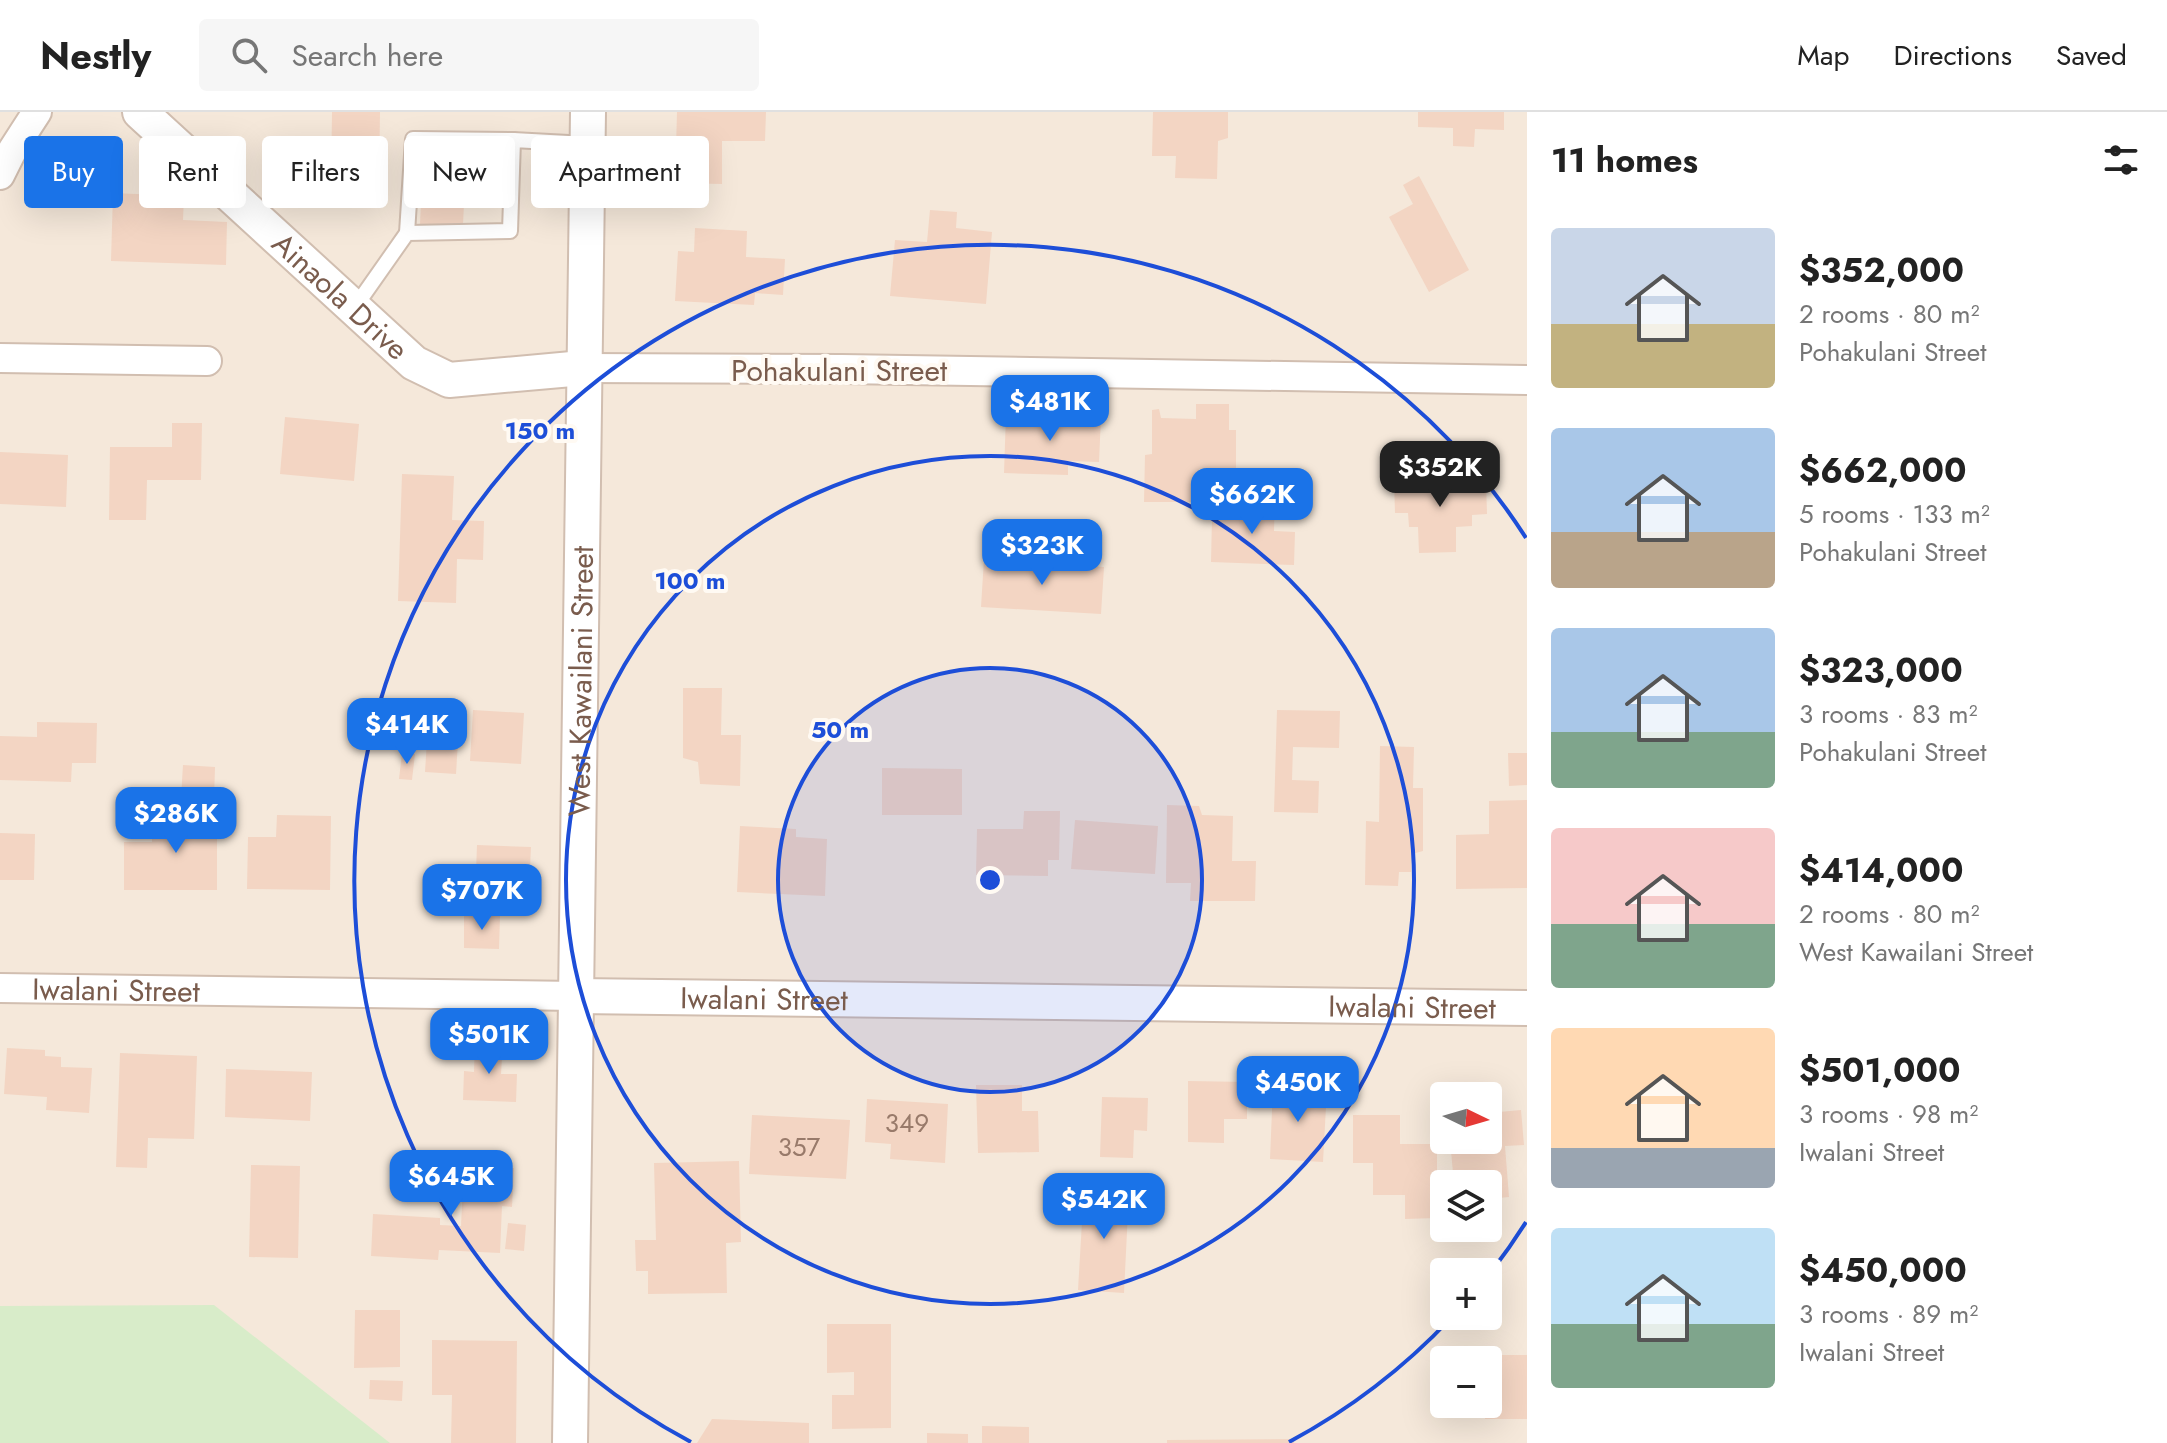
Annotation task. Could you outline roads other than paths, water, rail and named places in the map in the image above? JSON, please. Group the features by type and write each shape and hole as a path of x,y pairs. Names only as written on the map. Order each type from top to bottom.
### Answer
{"street":[{"path":"0,175 37,112"},
{"name":"Ainaola Drive","path":"140,112 414,363 449,380 583,368"},
{"name":"West Kawailani Street","path":"570,1443 587,128"},
{"path":"0,358 207,361"},
{"name":"Pohakulani Street","path":"583,368 1527,380"},
{"name":"Iwalani Street","path":"0,988 1527,1008"}],"lane":[{"path":"515,140 587,128"},
{"path":"354,307 407,233 409,208"},
{"path":"407,233 510,231 511,208"}]}
